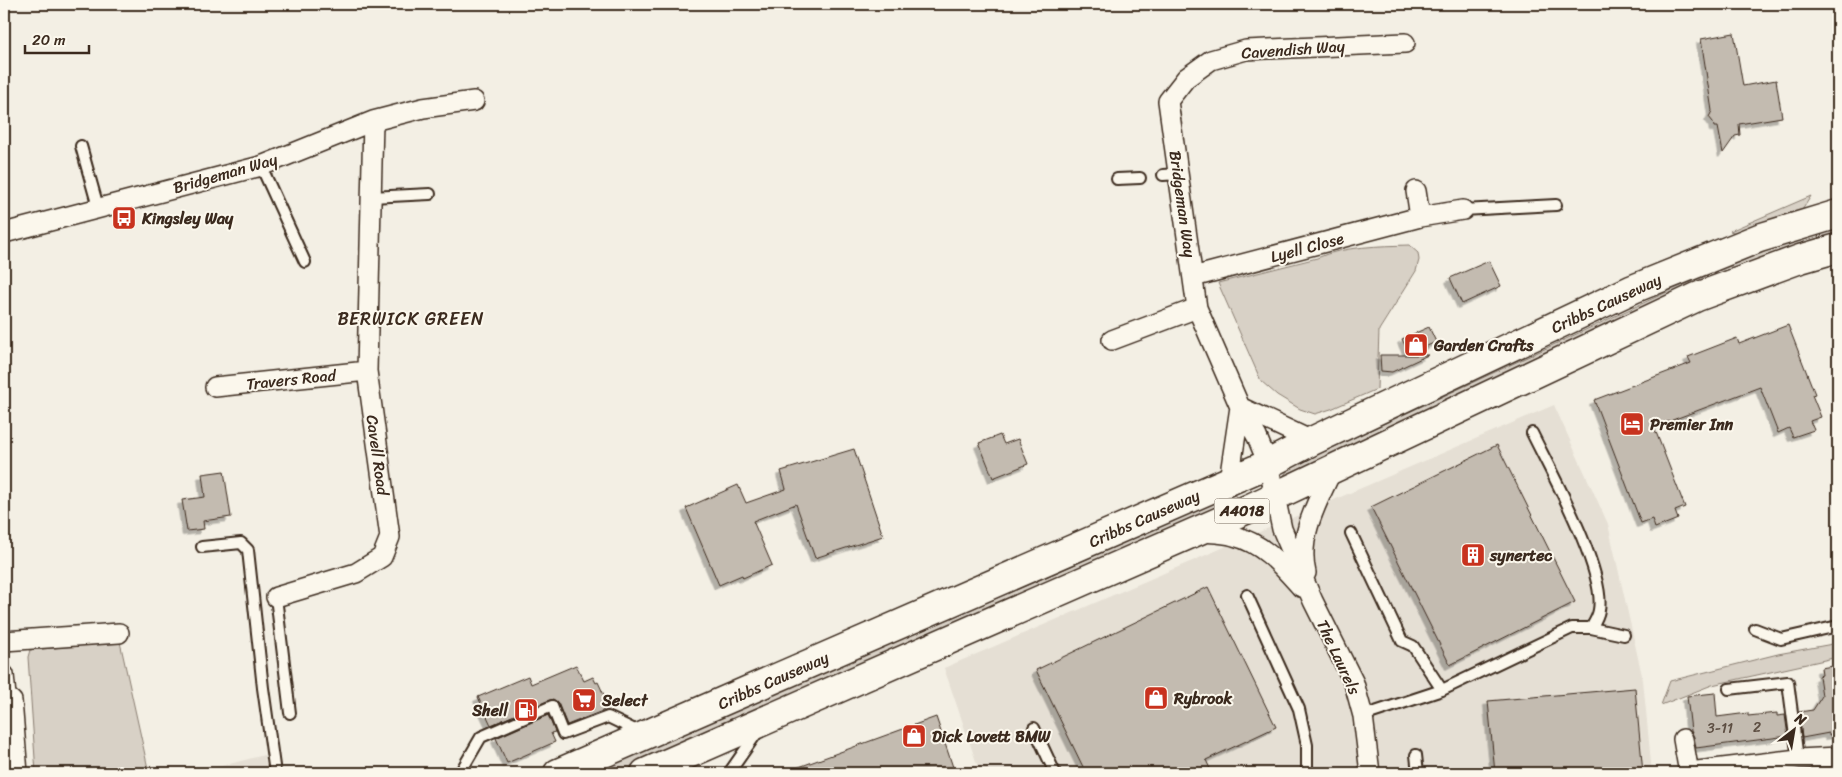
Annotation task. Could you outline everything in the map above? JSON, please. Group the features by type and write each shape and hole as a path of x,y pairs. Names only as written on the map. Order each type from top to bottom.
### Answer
{"main road":[{"name":"Cribbs Causeway","path":"558,773 1268,464 1312,441 1633,289 1758,238 1838,214"},
{"name":"Cribbs Causeway","path":"645,773 1275,496 1697,298 1800,258 1838,248"}],"street":[{"name":"Cavendish Way","path":"1168,101 1186,78 1211,60 1246,50 1405,42"},
{"name":"Bridgeman Way","path":"4,233 261,166 373,121 423,108 474,101"},
{"name":"Bridgeman Way","path":"1168,101 1171,174 1193,277 1197,308 1240,407 1257,437 1268,464"},
{"name":"Cavell Road","path":"276,597 356,573 382,557 390,537 367,371 373,121"},
{"path":"1416,191 1420,217"},
{"name":"Lyell Close","path":"1193,277 1420,217 1463,210"},
{"path":"1112,340 1197,308"},
{"name":"Travers Road","path":"215,387 367,371"},
{"path":"1228,481 1234,456 1240,407 1312,441"},
{"name":"The Laurels","path":"1268,464 1282,529 1313,601 1354,683 1363,716 1370,773"},
{"name":"The Laurels","path":"1313,601 1305,569 1304,538 1312,514 1333,468"},
{"name":"The Laurels","path":"1195,531 1235,536 1253,544 1274,557 1313,601"},
{"path":"4,641 119,633"},
{"path":"4,675 5,697 12,701 18,773"},
{"path":"1683,739 1689,773 1798,759 1838,757"}],"lane":[{"path":"81,146 98,207"},
{"path":"261,166 305,262"},
{"path":"1118,179 1140,178"},
{"path":"371,197 430,194"},
{"name":"Lyell Close","path":"1463,210 1556,204"},
{"path":"1532,433 1588,550 1599,595 1599,610 1591,628"},
{"path":"1351,533 1402,641 1413,646 1442,690"},
{"path":"202,547 241,543 248,550 275,773"},
{"path":"1247,595 1299,710 1307,745 1307,773"},
{"name":"Cavell Road","path":"276,597 290,712"},
{"path":"1754,629 1781,638 1838,626"},
{"path":"1363,716 1442,690 1572,628 1591,628 1624,635"},
{"path":"1729,689 1788,682 1798,759"},
{"path":"460,773 481,737 552,706 563,734 608,717 635,728 644,735"},
{"path":"730,773 767,719"},
{"path":"1034,728 1055,773"},
{"path":"1416,755 1418,773"}],"shaded area":[{"path":"1811,196 1799,215 1743,235 1730,231"},
{"path":"1838,227 1838,240 1285,481 1283,477 1289,468 1669,291 1767,251"},
{"path":"1409,245 1418,253 1419,260 1416,271 1379,330 1377,389 1315,414 1300,409 1277,395 1261,381 1218,283 1338,251 1362,247"},
{"path":"1554,405 1608,524 1643,680 1652,773 980,773 944,668"},
{"path":"1235,493 1239,501 618,773 592,773 1062,570"},
{"path":"120,642 149,773 36,773 28,657 30,650"},
{"path":"1838,643 1838,657 1712,685 1661,705 1670,681 1778,654"},
{"path":"264,755 268,773 195,773"}],"building":[{"path":"1734,33 1743,86 1776,80 1782,117 1739,124 1740,135 1735,136 1723,153 1718,127 1714,127 1709,117 1712,111 1701,39"},
{"path":"1489,261 1501,286 1462,304 1450,278"},
{"name":"Premier Inn","path":"1788,325 1815,394 1812,395 1821,417 1810,421 1814,430 1793,437 1789,428 1778,433 1760,387 1654,427 1685,507 1675,511 1678,519 1655,528 1652,519 1641,523 1594,400 1691,363 1688,357 1737,338 1739,344"},
{"path":"1429,327 1436,342 1409,354 1402,339"},
{"path":"1380,355 1428,355 1392,372 1381,371"},
{"path":"1000,435 1004,444 1018,439 1028,464 993,478 979,443"},
{"name":"synertec","path":"1497,445 1575,602 1450,665 1371,507"},
{"path":"854,449 883,536 815,558 796,504 753,521 772,565 743,578 742,575 719,585 686,508 738,485 746,503 786,489 781,471"},
{"path":"224,471 231,517 203,521 204,529 187,531 182,500 205,497 202,474"},
{"name":"Rybrook","path":"1208,587 1276,727 1206,760 1212,773 1086,773 1036,670"},
{"path":"576,665 584,681 593,677 596,683 598,682 610,708 567,725 558,703 553,699 491,725 478,697 528,676 531,684"},
{"path":"1838,665 1838,734 1829,735 1829,733 1802,738 1799,712 1813,710 1822,696 1819,676 1822,675 1821,668"},
{"path":"1635,688 1643,773 1495,773 1488,701"},
{"path":"1715,693 1717,717 1748,713 1748,716 1777,713 1777,716 1785,715 1788,736 1696,748 1691,731 1687,696"},
{"path":"548,715 555,732 551,733 555,742 507,763 496,738"},
{"name":"Dick Lovett BMW","path":"936,717 955,773 788,773 788,771"}],"place":[{"name":"Kingsley Way","path":"124,218"},
{"name":"Garden Crafts","path":"1416,345"},
{"name":"Premier Inn","path":"1632,424"},
{"name":"synertec","path":"1473,555"},
{"name":"Rybrook","path":"1156,698"},
{"name":"Select","path":"584,700"},
{"name":"Shell","path":"526,710"},
{"name":"Dick Lovett BMW","path":"914,736"}],"district":[{"name":"BERWICK GREEN","path":"411,319"}]}
